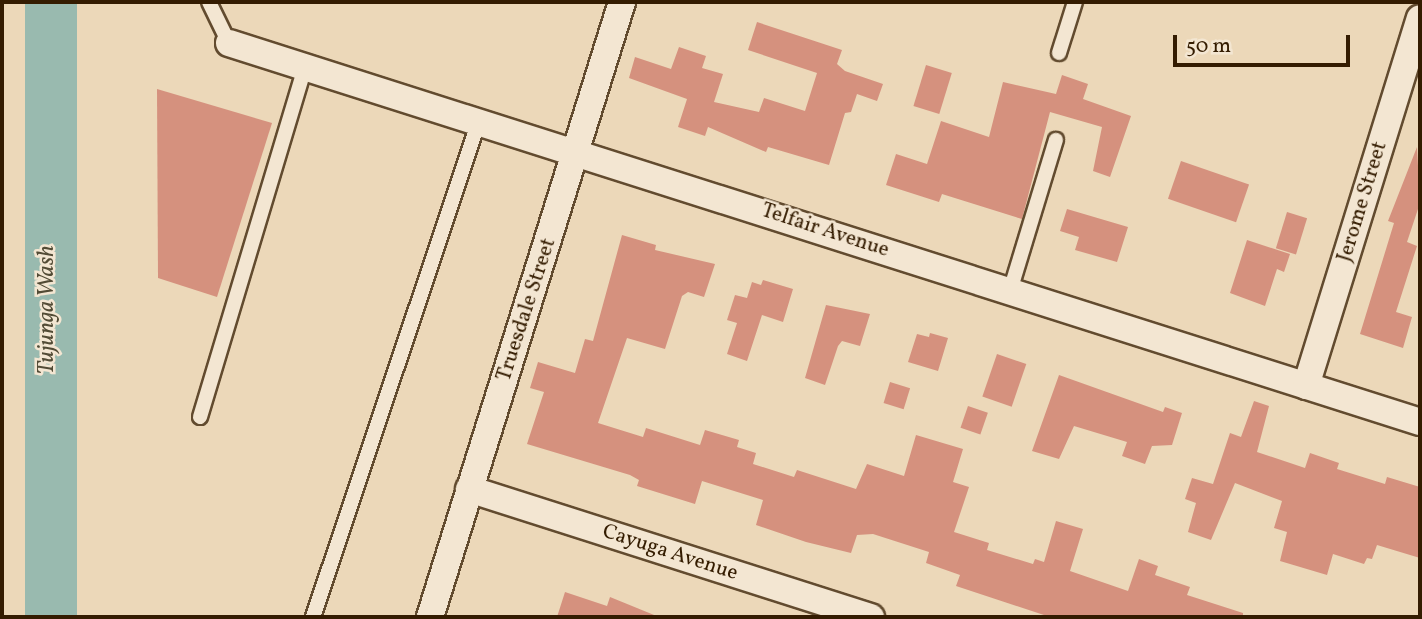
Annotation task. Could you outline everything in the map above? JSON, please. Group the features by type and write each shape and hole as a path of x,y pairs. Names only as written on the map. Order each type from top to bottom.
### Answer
{"street":[{"name":"Truesdale Street","path":"430,617 577,151 621,2"},
{"name":"Jerome Street","path":"1306,386 1418,35"},
{"name":"Telfair Avenue","path":"229,43 577,151 1420,422"},
{"name":"Cayuga Avenue","path":"470,489 871,617"}],"lane":[{"path":"209,2 229,43"},
{"path":"1059,53 1075,2"},
{"path":"200,417 305,67"},
{"path":"313,617 479,121"},
{"path":"1010,291 1056,140"}],"water":[{"name":"Tujunga Wash","path":"25,2 77,2 77,617 25,617"}],"building":[{"path":"757,22 842,50 837,64 845,71 883,84 877,101 857,94 851,112 845,113 829,165 768,147 766,152 708,127 705,136 678,127 687,99 629,78 635,57 671,69 679,47 706,56 702,68 723,74 714,102 759,112 764,98 805,111 817,73 748,50"},
{"path":"926,65 952,73 939,114 913,106"},
{"path":"1062,75 1088,84 1083,99 1131,116 1110,177 1093,171 1102,127 1050,112 1022,219 942,194 939,202 886,185 896,154 927,164 941,121 989,137 1003,82 1056,94"},
{"path":"157,89 272,123 217,297 158,278"},
{"path":"1417,147 1420,203 1407,242 1417,246 1396,312 1412,317 1403,348 1360,334 1394,223 1388,221"},
{"path":"1181,161 1249,184 1236,222 1168,199"},
{"path":"1067,209 1128,227 1117,262 1075,250 1079,237 1060,231"},
{"path":"1287,212 1307,218 1296,254 1276,248"},
{"path":"622,235 656,245 655,250 715,264 704,297 688,292 682,296 665,349 627,338 598,423 643,437 646,428 700,445 705,430 739,440 737,447 756,453 753,464 794,477 797,470 856,489 867,464 904,476 916,435 963,449 953,482 969,487 954,532 989,543 987,550 1033,564 1035,559 1044,562 1056,521 1083,529 1070,571 1128,591 1139,559 1158,566 1155,575 1190,587 1187,595 1243,613 1243,617 1050,617 956,586 960,575 926,563 929,552 873,534 857,535 851,553 806,542 756,525 763,500 702,481 695,504 637,486 639,480 630,475 527,444 544,392 530,388 538,362 575,373 585,339 593,341"},
{"path":"1247,240 1290,254 1284,272 1277,269 1265,306 1230,293"},
{"path":"763,280 793,289 783,322 762,315 747,361 727,354 737,323 727,320 735,295 747,298 752,282 761,285"},
{"path":"826,305 870,314 860,346 842,341 838,346 825,385 805,378"},
{"path":"930,333 948,338 938,371 908,362 917,334 929,337"},
{"path":"997,354 1026,364 1012,407 982,397"},
{"path":"1059,375 1163,412 1165,407 1182,413 1172,445 1152,446 1145,464 1122,456 1127,442 1074,426 1059,459 1032,451"},
{"path":"890,382 910,388 904,409 884,403"},
{"path":"1254,401 1269,406 1257,452 1305,468 1310,453 1339,463 1337,469 1385,484 1387,477 1420,487 1420,558 1377,545 1372,559 1367,558 1364,564 1333,554 1327,575 1280,561 1287,532 1274,528 1282,501 1235,483 1211,540 1188,532 1196,503 1185,499 1192,478 1213,484 1230,433 1241,437"},
{"path":"968,406 988,413 980,435 961,428"},
{"path":"565,592 607,606 610,597 659,617 557,617"}]}
